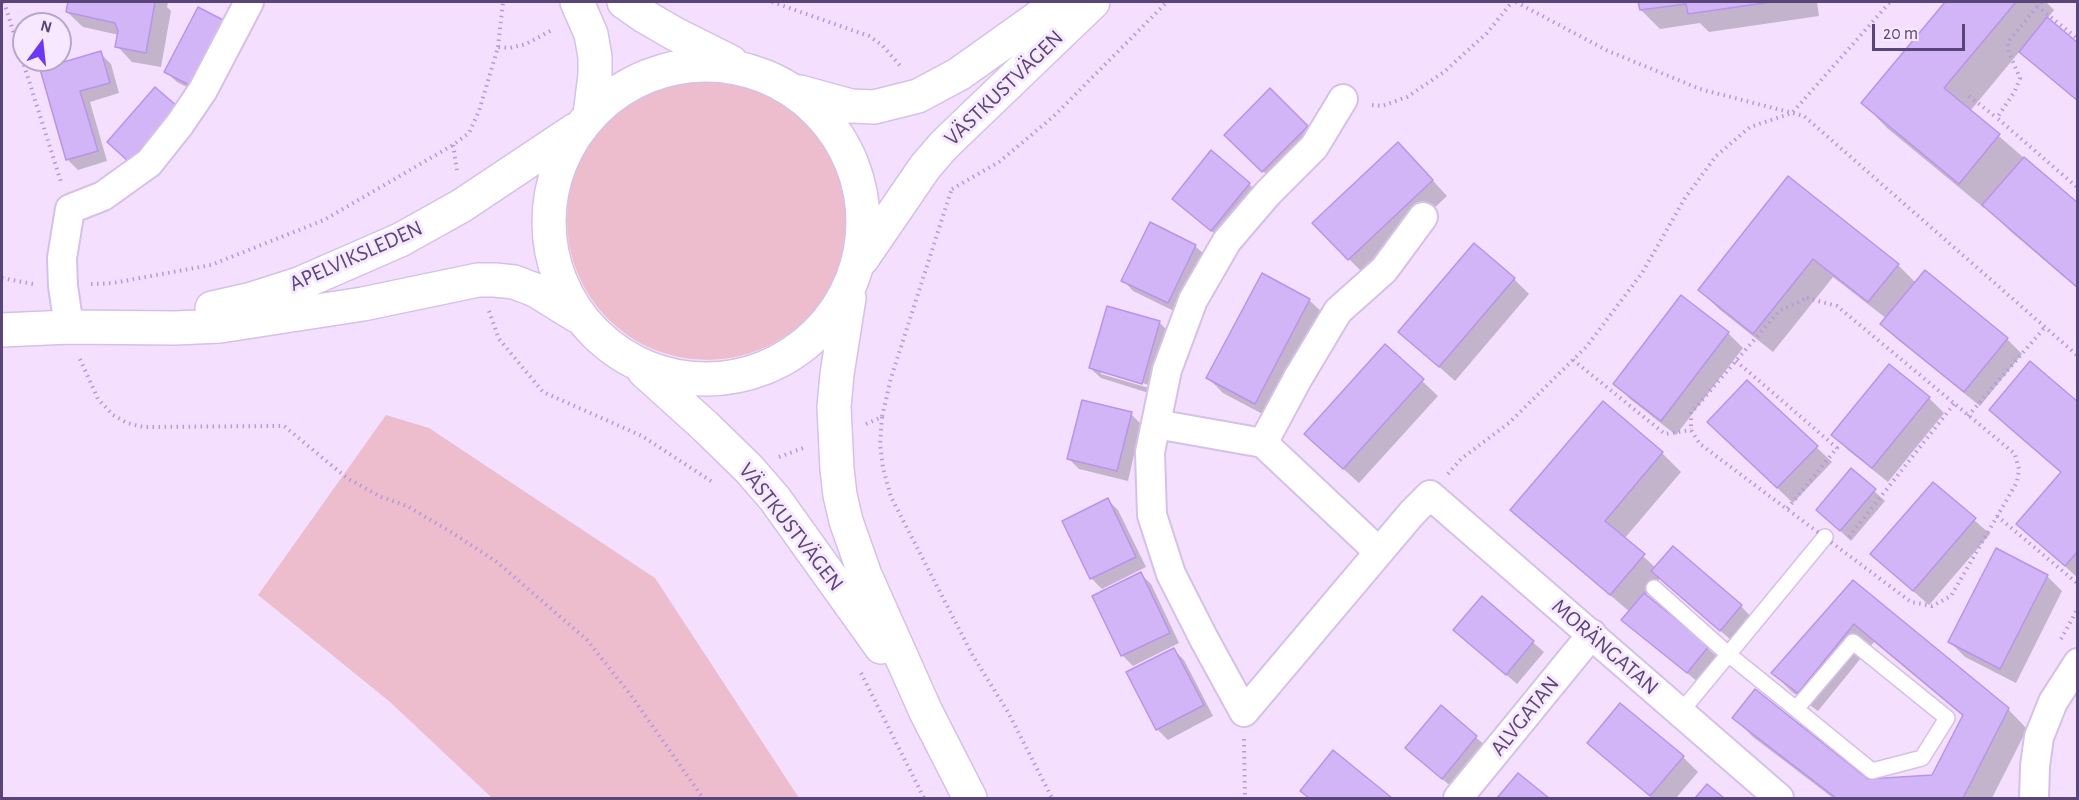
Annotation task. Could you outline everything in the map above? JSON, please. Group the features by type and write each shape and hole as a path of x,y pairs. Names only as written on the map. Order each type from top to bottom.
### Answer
{"street":[{"path":"69,327 63,286 62,258 70,209 103,196 149,163 203,90 249,2"},
{"path":"579,6 591,34 595,57 584,121 563,155 552,185 548,217 550,249 559,280 569,301 582,319 606,344 655,372 700,380 734,377 767,368 788,357 823,328 837,309 855,274 864,229 863,207 853,166 832,128 818,112 788,87 675,34 624,2"},
{"name":"VÄSTKUSTVÄGEN","path":"788,87 828,101 851,106 874,107 918,96 959,74 1060,2"},
{"name":"VÄSTKUSTVÄGEN","path":"970,798 926,712 865,575 846,521 840,495 834,436 837,374 855,274 925,167 944,145 1093,2"},
{"name":"APELVIKSLEDEN","path":"109,327 252,299 299,284 400,240 462,206 584,121 621,90 642,78 689,65 714,65 752,72"},
{"path":"1343,99 1314,147 1268,193 1227,241 1193,300 1167,370 1150,452 1152,515 1171,574 1244,712 1430,495"},
{"path":"1263,443 1338,311 1384,270 1423,217"},
{"name":"APELVIKSLEDEN","path":"2,330 220,326 363,304 478,280 514,282 556,301 582,319"},
{"name":"VÄSTKUSTVÄGEN","path":"634,362 706,427 749,469 775,499 926,712"},
{"path":"1156,424 1263,443 1379,552"},
{"name":"MORÄNGATAN","path":"1430,495 1779,798"},
{"name":"ALVGATAN","path":"1458,798 1592,634"},
{"path":"2034,798 2039,737 2053,702 2078,663"}],"lane":[{"path":"1680,713 1825,537"},
{"path":"1654,588 1728,654 1872,771 1922,758 1947,718 1853,642 1796,709"}],"path":[{"path":"4,2 70,209"},
{"path":"2,278 25,284 63,286 113,283 211,265 324,220 453,145 469,133 479,111 498,47 503,2"},
{"path":"952,189 999,162 1054,116 1167,2"},
{"path":"1343,99 1382,106 1407,97 1444,72 1487,33 1514,2 1606,50 1700,90 1804,116 2078,356"},
{"path":"1430,495 1461,459 1509,423 1587,346 1642,273 1685,198 1716,156 1750,127 1792,113 1890,2"},
{"path":"1997,118 2015,91 2020,78 2009,53 2008,42 2039,4 2078,39"},
{"path":"498,47 510,48 526,44 579,6"},
{"path":"1969,96 2078,188"},
{"path":"453,145 462,206"},
{"path":"478,280 499,339 543,392 642,436 714,483 722,491"},
{"path":"1807,298 1837,306 1968,416 2015,454 2019,470 2016,482 1951,596 1932,606 1911,602 1700,444 1691,430 1691,413 1779,311 1807,298"},
{"path":"69,327 82,366 98,399 113,414 127,423 143,427 284,426 347,478 381,497 407,506 497,562 586,640 630,694 703,798"},
{"path":"1968,416 2045,327"},
{"path":"1573,360 1665,434 1691,430"},
{"path":"1736,361 1837,448 1788,509"},
{"path":"1847,539 1954,404"},
{"path":"882,417 880,444 883,468 891,497 973,656 1008,712 1052,798"},
{"path":"1997,516 2078,584"},
{"path":"859,669 924,798"},
{"path":"1244,712 1245,798"}],"shaded area":[{"path":"707,80 734,83 761,91 785,104 806,121 831,154 836,166 844,193 847,220 844,247 836,274 823,298 806,319 773,344 761,349 734,357 707,360 680,357 653,349 629,336 608,319 583,286 578,274 570,247 567,220 570,193 578,166 591,142 608,121 641,96 653,91 680,83"},
{"path":"386,415 429,428 655,578 799,798 492,798 390,702 258,595"}],"building":[{"path":"68,2 155,2 146,53 115,47 118,31 115,23 66,12"},
{"path":"1638,2 1771,2 1688,14 1686,4 1640,10"},
{"path":"1945,2 2016,2 1944,88 2000,134 1959,184 1861,103"},
{"path":"198,7 225,21 191,86 164,72"},
{"path":"2047,17 2078,43 2078,101 2019,52"},
{"path":"101,51 110,83 80,91 98,151 66,160 41,72 72,72 72,60"},
{"path":"155,87 178,107 129,162 107,142"},
{"path":"1270,88 1308,126 1262,172 1224,135"},
{"path":"1398,142 1433,180 1348,260 1312,223"},
{"path":"1211,150 1250,183 1211,231 1172,199"},
{"path":"2024,157 2078,203 2078,288 1982,205"},
{"path":"1788,176 1899,264 1868,302 1813,259 1753,334 1698,290"},
{"path":"1150,222 1196,245 1168,303 1121,281"},
{"path":"1474,243 1515,278 1439,367 1398,332"},
{"path":"1925,270 2008,338 1964,392 1880,324"},
{"path":"1262,273 1310,299 1255,404 1206,378"},
{"path":"1681,295 1729,332 1661,421 1613,384"},
{"path":"1107,306 1160,321 1142,384 1089,368"},
{"path":"1385,344 1424,379 1343,469 1304,434"},
{"path":"2030,361 2078,402 2078,551 2065,566 2016,524 2061,472 1989,410"},
{"path":"1889,364 1930,397 1872,468 1831,435"},
{"path":"1747,380 1818,446 1777,488 1707,422"},
{"path":"1082,400 1132,412 1117,471 1067,459"},
{"path":"1603,401 1663,452 1605,521 1645,554 1610,595 1510,510"},
{"path":"1851,468 1876,489 1840,531 1816,510"},
{"path":"1933,482 1976,518 1913,591 1870,554"},
{"path":"1108,498 1136,557 1090,579 1062,521"},
{"path":"1673,546 1742,605 1720,631 1651,571"},
{"path":"1996,548 2048,575 2000,669 1948,642"},
{"path":"1141,572 1170,633 1121,656 1092,596"},
{"path":"1853,580 2009,708 1963,798 1836,798 1732,718 1755,689 1868,779 1932,775 1963,715 1854,624 1798,693 1771,673"},
{"path":"1644,593 1709,646 1687,673 1621,620"},
{"path":"1482,596 1534,641 1506,675 1453,630"},
{"path":"1174,648 1204,705 1156,730 1126,672"},
{"path":"1620,703 1684,756 1650,796 1587,743"},
{"path":"1441,705 1477,736 1442,779 1405,748"},
{"path":"1333,750 1392,798 1309,798 1300,791"},
{"path":"1518,773 1549,798 1497,798"},
{"path":"1707,784 1724,798 1695,798"}]}
